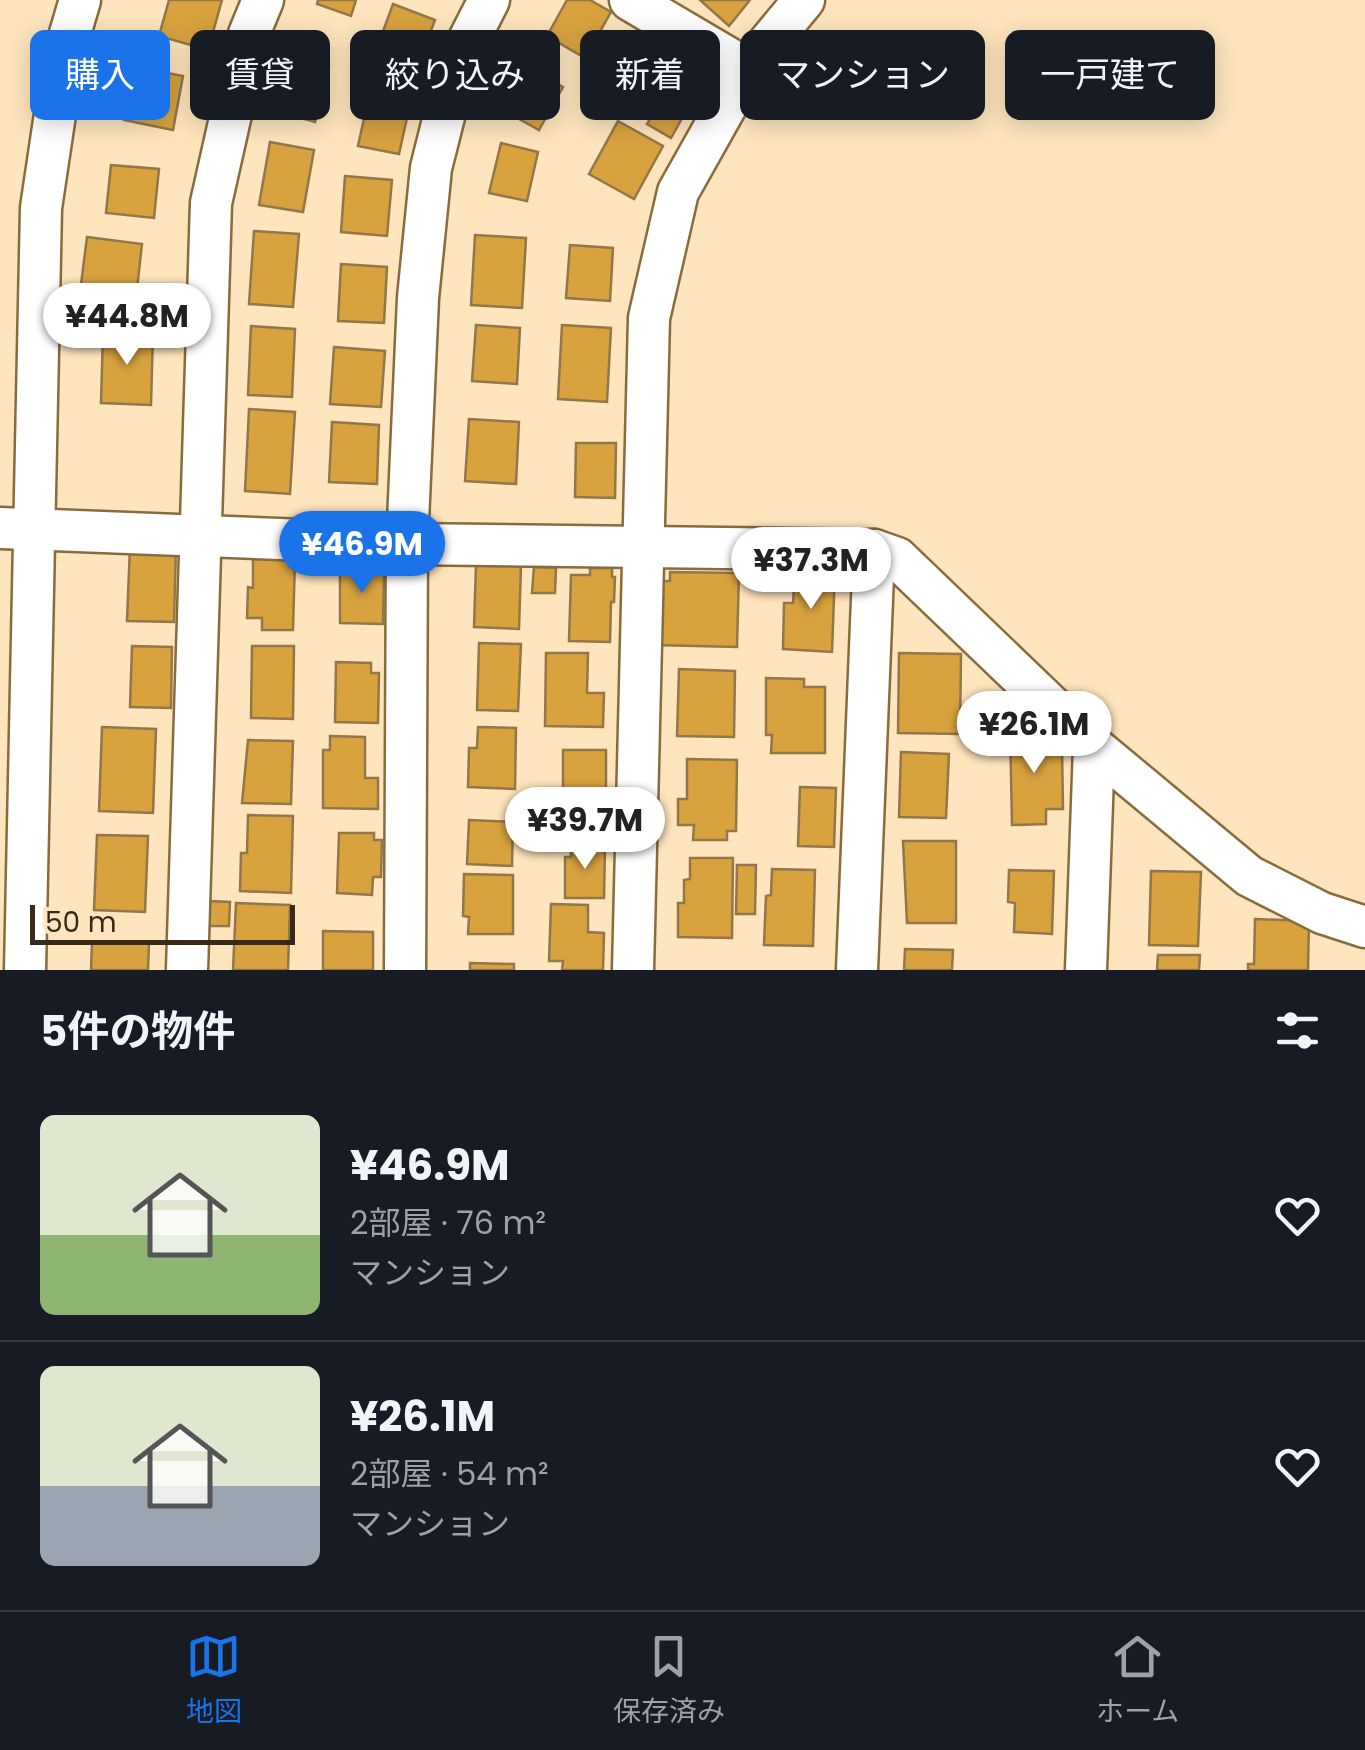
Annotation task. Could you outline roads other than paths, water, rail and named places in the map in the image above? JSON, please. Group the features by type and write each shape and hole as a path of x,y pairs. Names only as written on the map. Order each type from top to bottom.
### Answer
{"street":[{"path":"25,970 18,528 42,208 64,54 80,0"},
{"path":"187,970 211,203 249,34 263,0"},
{"path":"405,970 406,544 418,298 431,168 458,61 489,0"},
{"path":"630,0 740,65"},
{"path":"779,30 804,0"},
{"path":"633,970 648,318 678,192 740,81"},
{"path":"18,528 406,544 874,550 897,558 1094,747 1249,876 1365,928"},
{"path":"856,970 874,550"},
{"path":"1086,970 1094,747"}]}
